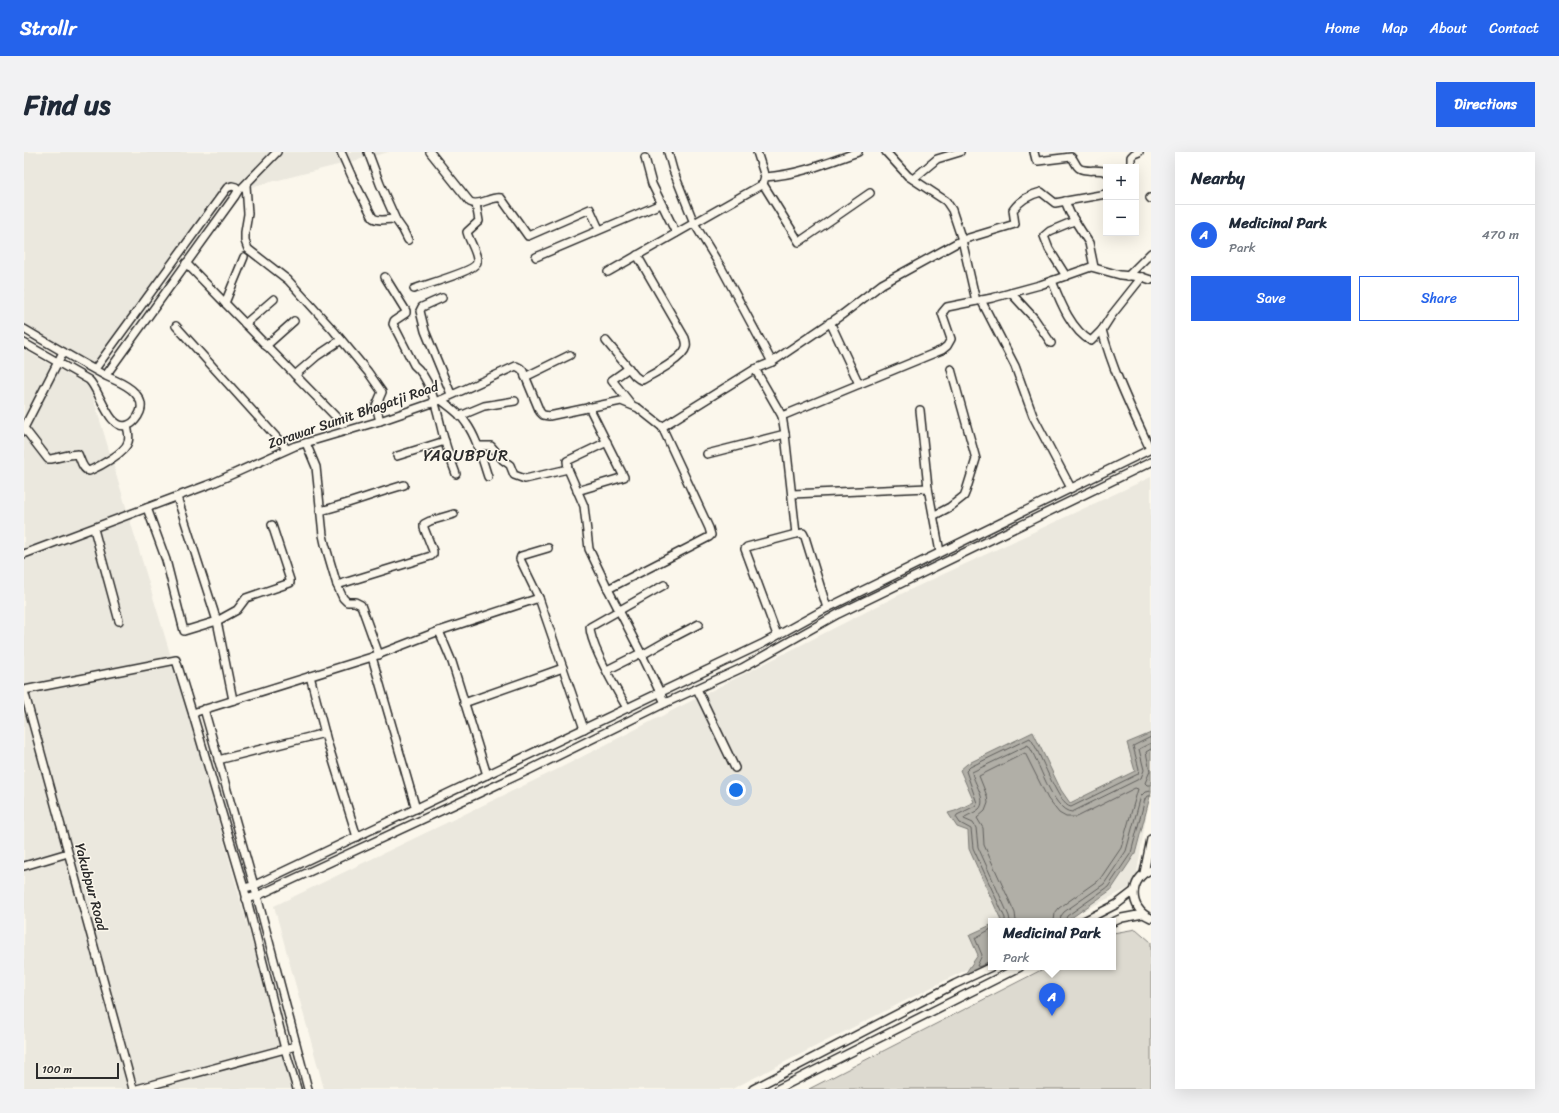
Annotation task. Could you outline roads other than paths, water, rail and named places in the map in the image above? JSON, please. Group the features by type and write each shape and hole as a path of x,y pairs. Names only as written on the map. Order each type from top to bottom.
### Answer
{"street":[{"path":"106,375 238,191 246,185 277,152"},
{"path":"341,152 373,218 379,220 390,218 396,220"},
{"path":"368,152 396,220 408,240"},
{"path":"430,152 454,180 467,199 473,204 476,204 494,198 501,198 528,236 590,209 599,229"},
{"path":"668,152 673,170 694,223 722,269 772,362"},
{"path":"757,152 764,181 799,242 870,194"},
{"path":"608,272 764,181 858,152"},
{"path":"886,152 908,176 946,201 952,210 979,301 1015,366 1033,416 1071,488"},
{"path":"913,179 937,159 960,152"},
{"path":"1034,152 1036,160 1038,161 1070,157 1081,169 1098,169 1103,171"},
{"path":"1131,164 1131,157 1139,152"},
{"path":"645,158 652,184 676,233"},
{"path":"246,185 248,214 245,241 248,249 288,280 368,372 382,392 376,406 380,421"},
{"path":"96,369 227,188 232,186 236,187 238,191"},
{"path":"662,427 755,370 772,362 882,284 962,240 1015,224 1012,212 1014,208 1021,201 1034,194 1043,193 1054,203 1103,195"},
{"path":"1065,201 1074,221 1089,243 1094,267"},
{"path":"414,289 460,273 476,264 476,257 467,232 468,229 479,221 476,204"},
{"path":"536,257 661,204"},
{"path":"1066,276 1049,249 1044,236 1050,231 1074,221"},
{"path":"1128,276 1151,253"},
{"path":"606,341 639,379 642,380 674,361 685,351 685,338 637,255"},
{"path":"225,303 244,257"},
{"path":"186,263 337,418"},
{"path":"782,416 942,350 951,340 942,316 943,311 947,307 1011,293 1094,267 1117,274 1142,277 1151,280"},
{"path":"385,277 407,312 394,321 393,324 414,365 438,401 466,422 477,446 488,477"},
{"path":"1052,281 1064,309 1076,326 1088,340 1091,341 1102,330 1108,320 1142,277"},
{"path":"1011,293 1034,318 1051,342"},
{"path":"442,298 422,307 420,312 424,331 452,394"},
{"path":"245,324 274,299"},
{"path":"266,346 294,321"},
{"path":"830,322 859,384"},
{"path":"176,326 287,449"},
{"path":"24,329 63,352 122,383 134,392 140,400 142,405 139,414 127,426 116,423 110,417 94,385 89,380 24,343"},
{"path":"244,888 253,886 584,729 777,635 830,606 1151,449 1125,397 1102,330"},
{"path":"295,375 317,356 341,340"},
{"path":"63,352 57,361 24,428 48,459 75,454 80,457 86,470 90,471 126,447 129,436 127,426"},
{"path":"570,355 525,377 540,412 543,415 549,416 621,401 631,404"},
{"name":"Zorawar Sumit Bhagatji Road","path":"24,554 213,483 287,449 380,421 438,401 516,366 520,368 525,377"},
{"path":"608,589 711,535 662,427 631,404 612,380 629,368"},
{"path":"933,516 950,508 964,496 976,459 952,369"},
{"path":"755,370 782,416 796,534"},
{"path":"438,401 445,441 456,474"},
{"path":"460,416 484,406 515,401"},
{"path":"577,491 624,477 589,407"},
{"path":"920,410 928,488 940,552"},
{"path":"707,454 785,434"},
{"path":"397,456 445,441"},
{"path":"607,442 567,461 568,469 584,506 590,549 608,589 642,654 665,703"},
{"path":"306,443 316,467 323,535 337,585 343,598 347,602 356,602 361,605 416,809"},
{"path":"477,446 491,446 503,460 510,465 514,475 525,479 568,469"},
{"path":"246,899 257,896 529,770 665,703 742,668 838,614 1151,462"},
{"path":"320,511 353,503 363,497 404,485"},
{"path":"792,494 928,488"},
{"path":"177,496 217,621 233,700"},
{"path":"147,508 166,560 184,631 217,621 237,610 246,598 290,583 272,525"},
{"path":"337,585 431,556 433,551 424,528 424,524 454,514"},
{"path":"94,528 119,621"},
{"path":"777,635 745,550 747,547 803,533 830,606 838,614"},
{"path":"548,548 520,556 520,558 539,598 584,729"},
{"path":"627,708 607,670 591,633 590,627 664,585"},
{"path":"193,716 196,712 375,656 440,631 539,598"},
{"path":"607,670 642,654 699,624"},
{"path":"440,631 452,662 487,775"},
{"path":"24,690 176,660 244,888 285,1049 297,1089"},
{"path":"464,703 563,668"},
{"path":"310,676 325,733 357,837"},
{"path":"697,689 734,768"},
{"name":"Yakubpur Road","path":"24,690 133,1089"},
{"path":"204,710 257,896 308,1089"},
{"path":"218,760 325,733"},
{"path":"1151,839 1148,872 1137,881 1134,891 1134,901 1143,914 1151,918"},
{"path":"24,866 68,853"},
{"path":"1090,918 1117,904 1134,891"},
{"path":"1116,921 1143,914"},
{"path":"753,1089 955,984 988,968"},
{"path":"778,1089 1014,970"},
{"path":"137,1089 296,1046"}],"water":[{"path":"1033,732 1061,790 1070,803 1135,771 1127,743 1151,733 1151,793 1135,854 1111,890 1071,918 1000,918 969,849 968,831 957,827 948,813 974,802 960,770 967,764"},
{"path":"988,926 988,967 984,970 965,974 978,955 969,935"}],"place":[{"name":"Medicinal Park","path":"1052,1016"}],"district":[{"name":"YAQUBPUR","path":"466,455"}]}
